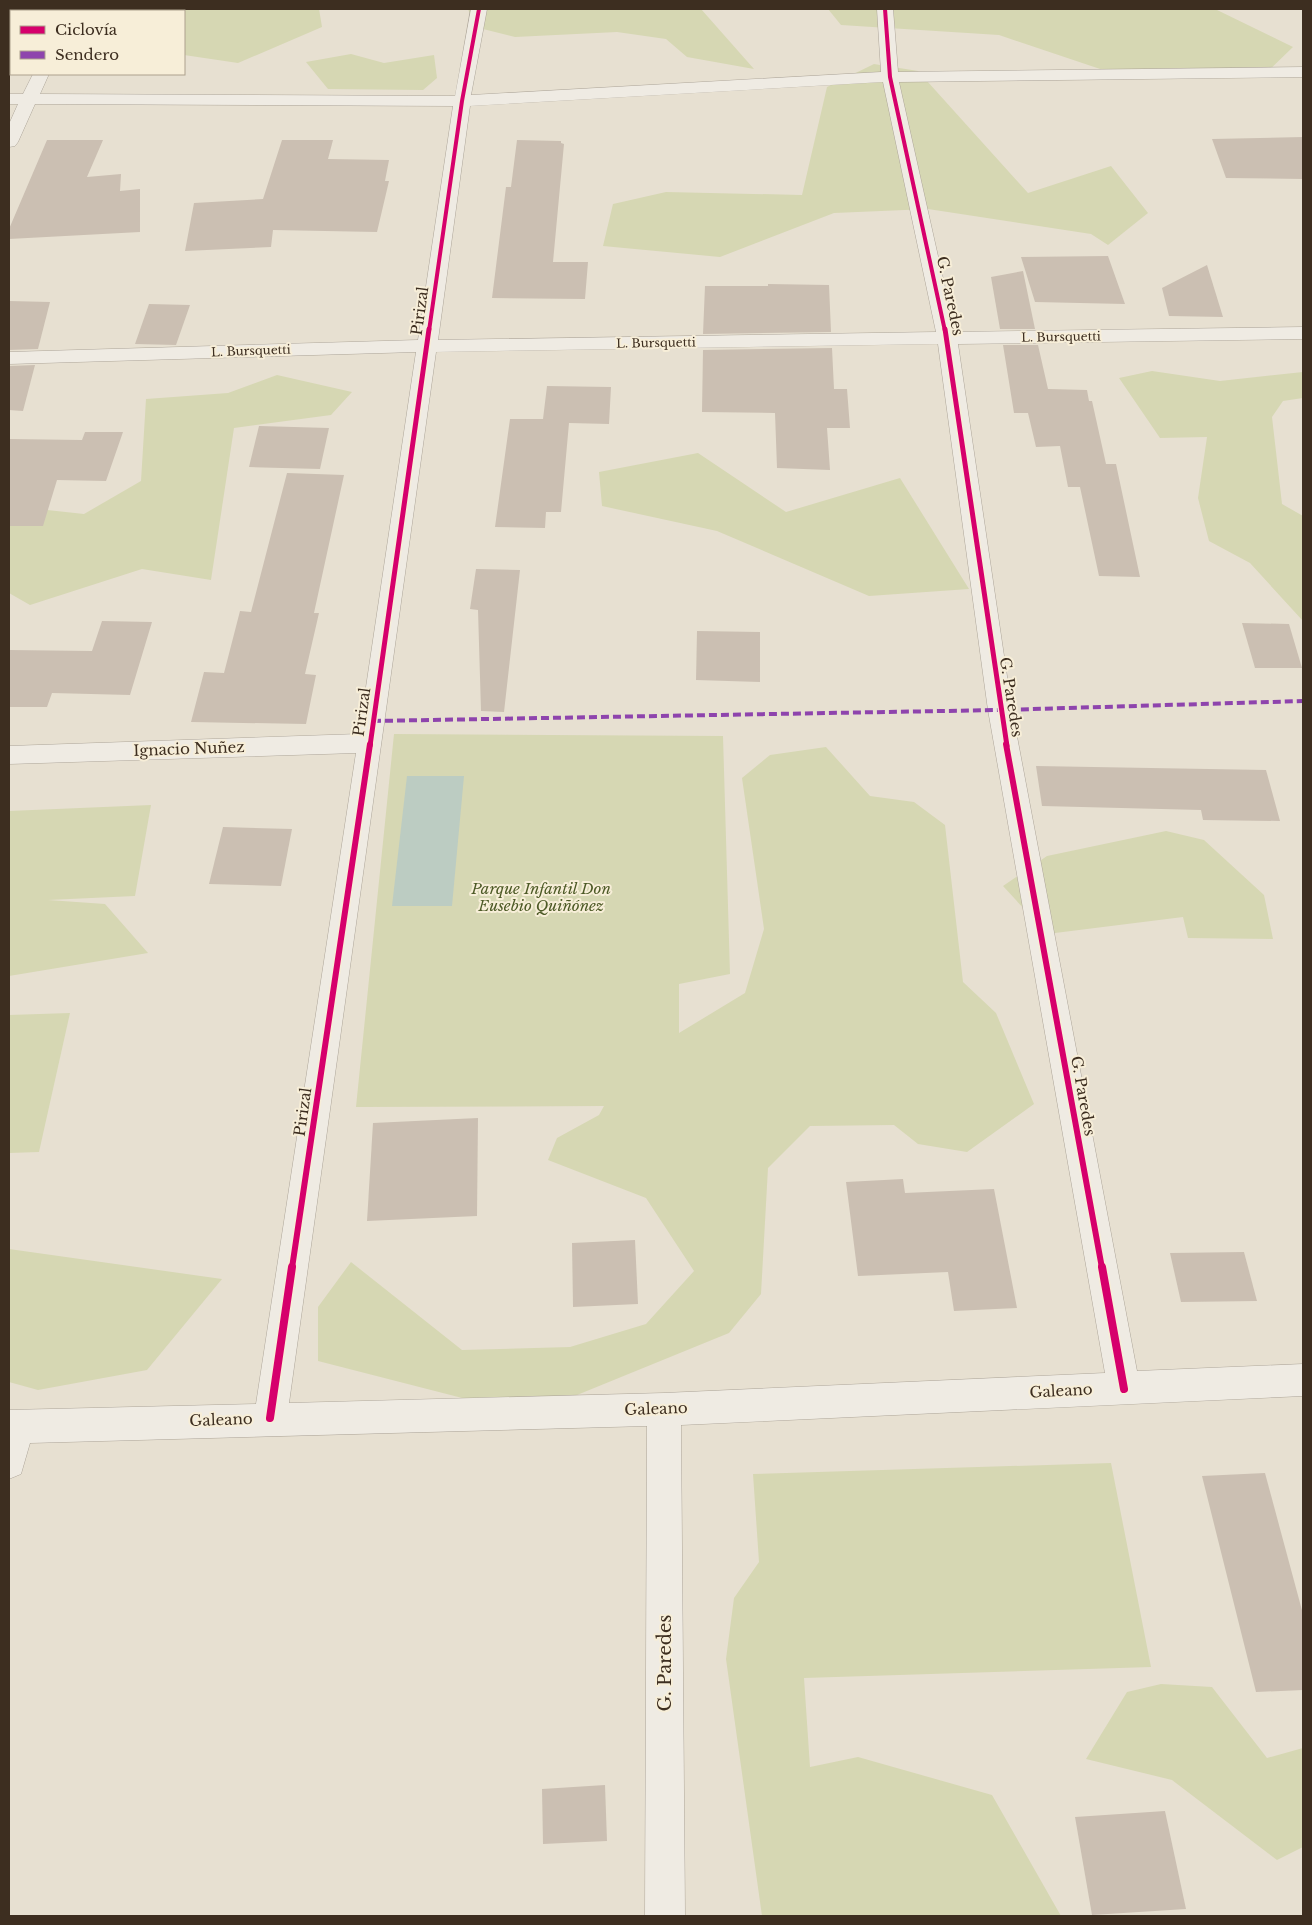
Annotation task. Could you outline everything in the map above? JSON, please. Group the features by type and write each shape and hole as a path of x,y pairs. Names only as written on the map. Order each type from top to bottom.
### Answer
{"street":[{"name":"Pirizal","path":"270,1418 428,346 462,101 479,9"},
{"name":"G. Paredes","path":"885,9 890,77 947,339 1000,710 1124,1388"},
{"path":"9,100 462,101 890,77 1303,72"},
{"path":"9,142 41,75"},
{"name":"L. Bursquetti","path":"9,358 428,346 1303,333"},
{"name":"Ignacio Nuñez","path":"9,755 370,743"},
{"name":"Galeano","path":"13,1426 664,1409 1303,1380"},
{"name":"G. Paredes","path":"664,1409 665,1916"},
{"path":"9,1462 13,1426"}],"green space":[{"path":"319,9 322,27 238,63 185,55 185,10 123,10"},
{"path":"468,9 701,9 754,69 687,57 666,39 617,32 515,37 475,27"},
{"path":"828,9 1215,9 1293,47 1266,73 1118,75 999,35 841,25"},
{"path":"351,54 384,63 434,55 437,78 423,90 328,89 306,62"},
{"path":"874,64 918,71 1028,193 1111,166 1148,213 1108,245 1091,234 928,209 834,213 720,257 603,246 613,204 666,192 802,195 827,87"},
{"path":"1152,371 1220,381 1303,372 1303,398 1283,401 1272,417 1282,504 1303,516 1303,621 1250,563 1209,541 1198,498 1207,437 1160,438 1119,378"},
{"path":"277,375 352,392 331,415 234,428 211,580 142,569 30,605 9,593 9,524 38,509 84,514 141,481 146,399 228,393"},
{"path":"698,453 786,512 900,478 969,589 869,596 717,531 602,506 599,472"},
{"name":"Parque Infantil Don Eusebio Quiñónez","path":"394,734 723,736 730,974 679,984 679,1033 745,993 764,929 742,778 770,755 826,747 870,796 914,802 945,825 963,982 996,1013 1034,1104 967,1152 918,1144 894,1125 810,1126 768,1168 761,1294 729,1333 528,1415 318,1361 318,1307 351,1262 462,1350 570,1347 646,1324 694,1271 646,1198 548,1160 557,1138 599,1115 604,1106 356,1107"},
{"path":"151,805 135,896 48,900 105,904 148,953 9,976 9,811"},
{"path":"1166,831 1204,840 1264,895 1273,939 1188,938 1183,917 1047,934 1003,886 1047,856"},
{"path":"70,1013 39,1152 9,1153 9,1015"},
{"path":"9,1249 222,1279 147,1370 38,1390 9,1382"},
{"path":"1111,1463 1151,1667 804,1678 810,1767 858,1757 992,1795 1061,1916 762,1916 726,1659 734,1598 759,1562 753,1474"},
{"path":"1161,1684 1212,1687 1267,1758 1303,1748 1303,1847 1277,1860 1172,1780 1086,1759 1127,1692"}],"shaded area":[{"path":"407,776 464,776 452,906 392,906"}],"building":[{"path":"1303,137 1303,179 1226,178 1212,139"},
{"path":"47,140 103,140 87,177 121,174 120,191 140,189 140,232 9,239 9,229"},
{"path":"282,140 333,140 328,159 389,160 385,181 389,181 377,232 273,230 271,247 185,251 194,203 263,199"},
{"path":"517,140 561,141 564,144 553,262 588,262 585,299 492,298 506,187 511,187"},
{"path":"1108,256 1125,304 1035,302 1021,257"},
{"path":"1207,265 1223,317 1169,316 1162,288"},
{"path":"1023,271 1035,329 1000,329 991,277"},
{"path":"768,284 829,285 831,332 703,334 705,286 768,286"},
{"path":"9,301 50,302 38,349 9,350"},
{"path":"149,304 190,305 176,345 135,344"},
{"path":"1003,345 1038,345 1048,389 1087,390 1089,401 1092,401 1106,464 1116,464 1140,577 1099,576 1080,487 1068,487 1060,446 1036,447 1028,413 1014,413"},
{"path":"832,348 834,389 847,389 850,428 827,428 830,470 777,468 775,413 702,412 703,350"},
{"path":"35,365 23,411 9,410 9,366"},
{"path":"547,386 611,387 609,424 569,423 561,512 546,512 545,528 495,527 510,419 543,419"},
{"path":"259,426 329,428 320,469 249,467"},
{"path":"85,432 123,432 106,481 57,480 43,526 9,526 9,439 82,440"},
{"path":"287,473 344,475 314,613 319,613 305,674 316,675 306,724 191,722 204,672 224,673 240,611 251,612"},
{"path":"476,569 520,570 504,712 481,711 478,610 470,609"},
{"path":"102,621 152,622 130,695 52,693 47,707 9,707 9,650 92,651"},
{"path":"1242,623 1289,624 1302,668 1255,668"},
{"path":"697,631 760,632 760,682 696,680"},
{"path":"1036,766 1266,770 1280,821 1203,820 1201,810 1042,806"},
{"path":"223,827 292,829 281,886 209,884"},
{"path":"478,1118 477,1216 367,1221 373,1123"},
{"path":"903,1179 905,1193 994,1189 1017,1308 954,1311 948,1272 858,1276 846,1182"},
{"path":"635,1240 638,1304 573,1307 572,1243"},
{"path":"1244,1252 1257,1301 1181,1302 1170,1253"},
{"path":"1265,1473 1303,1614 1303,1690 1256,1692 1202,1476"},
{"path":"605,1785 607,1841 543,1844 542,1789"},
{"path":"1165,1811 1186,1909 1092,1915 1075,1817"}],"marked path":[{"path":"373,721 1000,710 1303,701"}],"cycle path":[{"path":"270,1418 370,743 462,101 479,9"},
{"path":"885,9 890,77 947,339 1000,710 1124,1389"}]}
